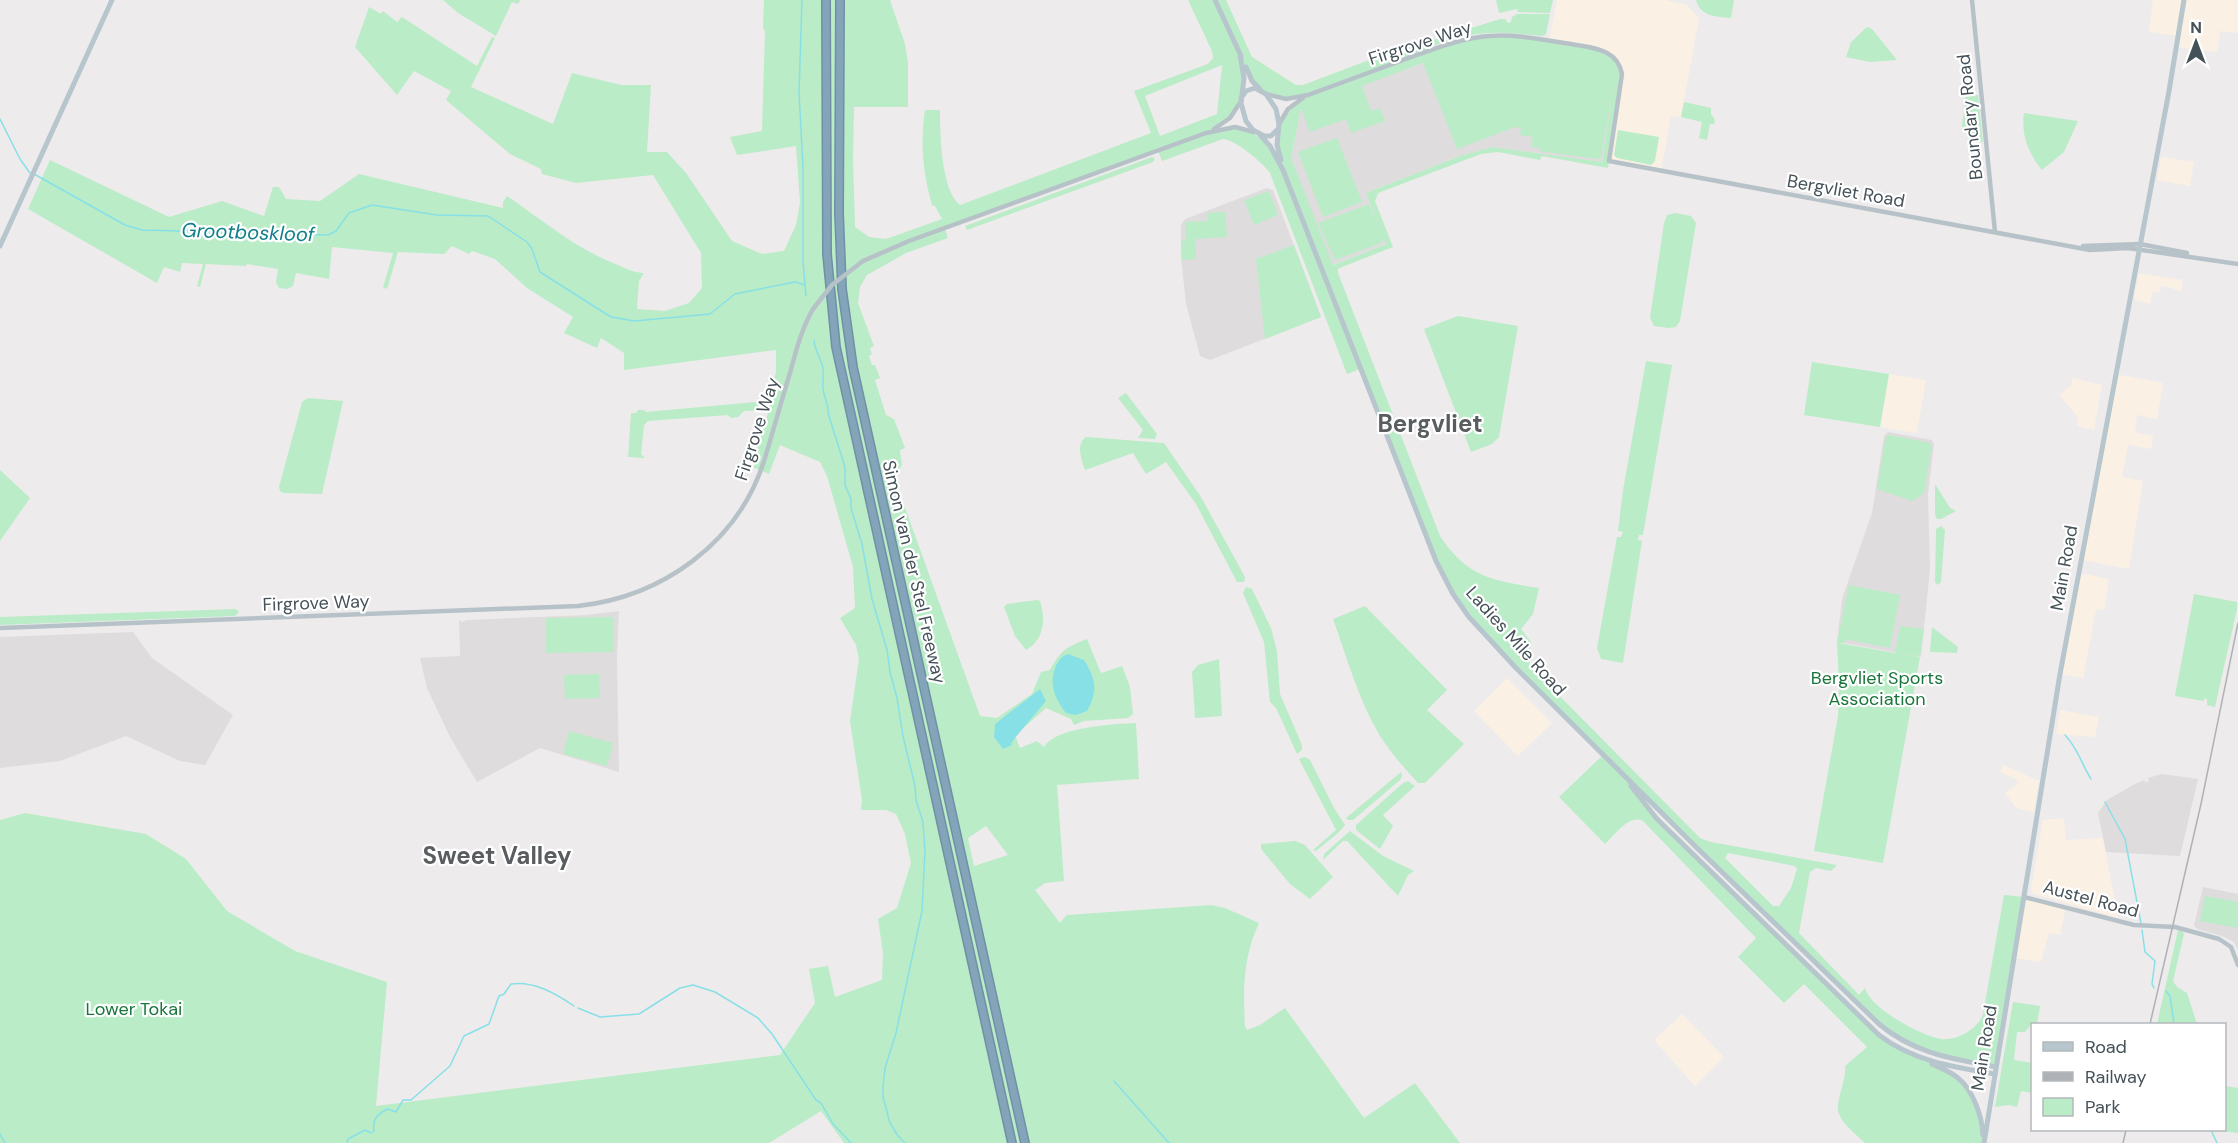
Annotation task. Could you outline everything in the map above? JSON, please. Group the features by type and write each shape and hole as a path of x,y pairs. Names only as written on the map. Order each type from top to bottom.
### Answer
{"highway":[{"name":"Simon van der Stel Freeway","path":"826,0 826,212 828,277 836,347 1012,1143"},
{"name":"Simon van der Stel Freeway","path":"840,0 840,247 842,289 853,368 1025,1141"}],"main road":[{"path":"0,246 112,0"},
{"path":"1215,0 1251,79 1276,109 1278,126 1271,136 1257,134 1244,118 1241,99 1244,78 1240,55"},
{"name":"Main Road","path":"1983,1143 2060,674 2184,0"},
{"path":"1241,99 1249,89 1264,92"},
{"name":"Ladies Mile Road","path":"1278,126 1277,145 1283,170"},
{"name":"Ladies Mile Road","path":"1257,134 1272,148 1283,170 1428,541 1453,594 1489,639 1624,776 1886,1030 1908,1044 1927,1052 1996,1067"},
{"name":"Ladies Mile Road","path":"1624,776 1658,819 1866,1024 1888,1041 1914,1056 1940,1064 1995,1074"},
{"path":"1914,1056 1953,1075 1966,1086 1980,1118 1983,1143"}],"street":[{"name":"Boundary Road","path":"1972,0 1995,232"},
{"name":"Firgrove Way","path":"1264,92 1286,99 1308,95 1449,44 1474,38 1524,36 1595,48 1612,56 1622,74 1609,161"},
{"name":"Firgrove Way","path":"1278,126 1290,107 1308,95"},
{"name":"Firgrove Way","path":"1206,133 1228,119 1241,99"},
{"name":"Firgrove Way","path":"0,628 578,606 604,603 644,590 696,560 720,537 742,507 763,463 800,336 813,309 832,285 863,261 898,246 1206,133 1234,127 1257,134"},
{"name":"Bergvliet Road","path":"1609,161 2078,247 2139,247 2238,264"},
{"name":"Austel Road","path":"2024,897 2142,926 2173,927 2224,941 2234,952 2238,965"}],"shaded area":[{"path":"1557,0 1666,0 1687,5 1699,18 1681,117 1671,116 1661,171 1609,161 1549,40"},
{"path":"2153,0 2238,0 2238,33 2220,31 2217,52 2177,47 2178,36 2149,32"},
{"path":"1463,49 1594,58 1615,84 1602,162 1492,147 1460,156 1366,193 1386,244 1332,265 1291,158 1301,107"},
{"path":"2163,157 2194,162 2190,186 2157,180"},
{"path":"1267,188 1273,190 1321,317 1210,360 1200,356 1186,304 1181,257 1181,225 1185,219"},
{"path":"2139,273 2183,280 2181,291 2161,285 2160,292 2153,291 2150,304 2136,301 2134,298"},
{"path":"1889,374 1926,380 1917,433 1880,427"},
{"path":"2116,374 2163,383 2157,419 2137,415 2135,432 2153,436 2151,449 2128,445 2122,477 2143,481 2129,569 2082,560 2080,573 2109,579 2104,610 2096,609 2083,678 2060,674"},
{"path":"2072,378 2102,385 2094,430 2077,426 2078,417 2059,395 2072,385"},
{"path":"1888,432 1932,440 1934,444 1928,495 1930,569 1921,657 1837,642 1842,599 1872,513 1884,436"},
{"path":"619,611 617,659 619,772 540,748 477,782 450,737 427,688 420,658 460,656 459,620 463,622"},
{"path":"133,632 152,658 233,715 205,765 180,761 126,736 60,761 0,768 0,637"},
{"path":"1507,678 1552,723 1518,756 1474,711"},
{"path":"2060,710 2099,717 2095,737 2056,734"},
{"path":"2003,765 2039,781 2034,812 2016,808 2005,793 2016,786 2018,780 2000,772"},
{"path":"2162,774 2198,779 2180,856 2106,852 2098,813 2107,800 2135,784 2144,780 2146,783 2149,781 2148,778"},
{"path":"2064,818 2066,840 2103,838 2118,918 2034,894 2031,889 2043,820"},
{"path":"2203,887 2238,894 2238,950 2234,942 2197,929 2194,925"},
{"path":"2024,897 2066,907 2060,935 2049,933 2041,962 2014,958"},
{"path":"1682,1014 1724,1057 1695,1086 1654,1040"}],"green space":[{"path":"443,0 520,0 518,4 512,2 496,36 458,13"},
{"name":"Lower Tokai","path":"764,0 890,0 905,44 908,63 908,107 854,107 853,159 855,227 869,237 886,239 942,219 935,206 932,205 926,181 923,146 925,110 940,110 945,175 954,198 960,205 1151,133 1134,91 1208,64 1213,58 1212,51 1188,0 1226,0 1252,57 1296,85 1303,85 1422,40 1426,52 1457,42 1505,35 1607,52 1621,70 1621,88 1608,168 1542,156 1540,160 1498,152 1481,154 1378,193 1375,201 1393,247 1342,267 1338,269 1338,273 1440,536 1460,560 1482,575 1508,583 1539,588 1533,614 1521,629 1531,642 1530,666 1700,838 1837,865 1831,871 1816,868 1810,872 1799,933 1859,995 1865,988 1876,1004 1886,1012 1932,1037 1947,1039 1966,1033 1977,1025 1983,1014 2004,895 2024,897 1996,1067 1960,1061 1894,1036 1627,779 1639,798 1879,1035 1943,1069 1962,1082 1981,1118 1983,1143 1865,1143 1850,1130 1838,1109 1845,1066 1867,1047 1804,984 1784,1003 1738,957 1756,938 1643,821 1633,820 1627,823 1605,844 1559,797 1603,755 1484,633 1444,578 1360,369 1347,374 1270,173 1249,153 1235,143 1223,139 1162,161 1158,151 945,229 948,238 906,253 867,275 860,287 858,303 874,346 870,348 872,354 869,356 880,378 875,380 886,415 894,419 905,448 900,450 902,465 894,477 980,716 997,718 1032,694 1041,672 1050,670 1065,650 1087,639 1101,673 1122,666 1130,687 1133,714 1128,718 1084,721 1074,725 1071,719 1046,708 1015,735 1020,748 1037,741 1044,747 1050,740 1072,731 1136,723 1139,779 1057,785 1064,881 1045,883 1035,890 1060,923 1067,915 1211,905 1225,908 1259,923 1250,948 1245,974 1244,1013 1247,1030 1260,1025 1285,1008 1364,1118 1415,1083 1460,1143 844,1143 821,1111 769,1143 0,1143 0,820 25,813 146,834 186,859 227,911 295,951 387,982 376,1106 780,1055 815,1003 809,969 828,966 835,997 882,980 883,953 878,919 897,908 911,863 905,834 896,814 886,810 861,810 862,800 850,721 859,659 856,645 840,618 855,608 853,567 827,476 820,462 780,445 769,474 748,465 753,463 769,410 744,411 738,417 731,418 728,415 648,421 644,425 641,454 645,458 628,457 631,413 636,413 638,410 646,412 768,401 776,372 776,350 624,370 624,353 601,338 597,348 564,333 573,317 527,288 495,259 472,251 469,254 452,246 444,254 398,252 387,289 383,287 393,253 332,247 329,279 296,273 293,286 287,289 279,288 276,282 278,269 247,264 246,266 206,264 200,287 197,286 203,264 182,263 180,272 164,267 157,283 28,209 50,160 169,217 222,201 264,216 273,187 279,187 286,199 320,201 359,174 503,208 503,202 507,196 588,251 628,269 644,273 639,281 637,309 665,311 689,303 702,288 701,253 653,175 576,183 542,174 541,169 510,154 446,100 451,91 414,71 397,95 355,47 369,7 381,14 383,11 397,22 402,17 477,66 492,37 495,38 471,87 553,124 572,73 621,85 651,85 647,152 667,152 686,173 732,241 762,254 784,251 796,225 800,203 796,146 737,155 730,137 762,131 765,31 763,28","holes":["1423,63 1457,149 1515,127 1521,128 1520,135 1533,137 1531,147 1539,148 1539,151 1598,159 1601,157 1614,82 1602,162 1492,147 1460,156 1366,193 1382,234 1369,204 1318,223 1335,260 1381,243 1383,238 1386,244 1333,265 1291,158 1301,108 1310,132 1346,119 1351,133 1385,121 1380,108 1371,111 1362,86","1222,65 1217,114 1160,136 1145,96","1244,72 1269,95 1285,98 1305,97 1288,113 1280,127 1278,143 1281,166 1266,145 1253,133 1237,129 1210,130 1227,119 1239,100","986,826 1008,855 974,866 968,838","1728,853 1795,866 1797,869 1791,888 1779,906 1773,906 1725,858"]},
{"path":"1496,0 1553,0 1550,13 1518,12 1517,9 1499,13"},
{"path":"1696,0 1734,0 1731,18 1714,16 1705,12"},
{"path":"1517,14 1550,14 1546,34 1542,36 1485,33 1460,37 1430,47 1426,45 1427,42 1500,19 1511,22 1512,17"},
{"path":"1867,27 1872,29 1897,60 1870,62 1846,57 1851,42"},
{"path":"1966,91 1971,95 1978,95 1983,142 1968,139 1968,132 1962,127"},
{"path":"1684,102 1711,108 1711,114 1715,120 1714,124 1710,124 1707,140 1699,138 1702,122 1681,117"},
{"path":"2024,113 2078,121 2064,152 2042,170 2027,143"},
{"path":"1618,130 1659,137 1655,161 1651,165 1617,158 1614,155"},
{"path":"1337,138 1362,202 1323,217 1298,152"},
{"path":"1152,157 1155,159 1153,162 967,230 965,226"},
{"path":"1269,191 1278,215 1254,225 1244,200"},
{"path":"1225,212 1227,237 1195,239 1196,259 1182,260 1181,241 1186,240 1185,222 1208,221 1207,213"},
{"path":"1675,213 1691,216 1696,223 1680,321 1676,327 1669,328 1654,326 1650,318 1664,223 1667,215"},
{"path":"1294,245 1321,317 1265,339 1256,259"},
{"path":"1458,316 1518,326 1499,437 1492,444 1471,452 1424,329"},
{"path":"1646,361 1672,365 1643,535 1639,535 1638,540 1642,541 1623,663 1601,659 1597,648 1617,537 1621,537 1623,532 1618,531 1623,490"},
{"path":"1812,362 1889,374 1880,427 1804,415"},
{"path":"1126,393 1157,434 1155,439 1138,438 1143,430 1118,398"},
{"path":"308,398 343,401 322,494 283,493 279,487 302,402"},
{"path":"1889,435 1932,445 1924,493 1913,501 1879,490 1877,487 1886,437"},
{"path":"1086,437 1164,443 1201,497 1245,577 1244,582 1237,582 1196,504 1166,462 1146,474 1133,453 1085,470 1080,448"},
{"path":"0,470 30,498 0,541"},
{"path":"1935,484 1950,508 1956,511 1941,519 1937,519 1935,515"},
{"path":"1941,526 1945,530 1941,582 1938,585 1935,582 1936,529"},
{"name":"Bergvliet Sports Association","path":"1849,585 1900,595 1890,648 1845,639 1845,643 1838,643 1895,653 1900,626 1924,629 1920,656 1904,654 1920,657 1883,863 1814,851 1838,716 1837,642"},
{"path":"1246,587 1252,589 1271,628 1277,651 1280,694 1302,745 1302,750 1297,754 1276,708 1270,702 1264,642 1243,593"},
{"path":"2194,594 2237,602 2215,707 2207,705 2205,698 2204,701 2175,696"},
{"path":"1040,601 1042,608 1042,629 1037,641 1026,650 1015,636 1004,607 1007,604"},
{"path":"1365,606 1447,690 1427,710 1464,744 1425,783 1418,783 1380,736 1360,694 1333,619"},
{"path":"236,609 239,612 235,616 0,625 0,617"},
{"path":"613,617 614,652 546,653 546,618"},
{"path":"1932,627 1958,647 1957,653 1930,652"},
{"path":"1219,659 1222,716 1195,718 1192,672 1198,665"},
{"path":"599,674 600,698 565,699 564,675"},
{"path":"569,731 613,743 607,766 563,754"},
{"path":"1305,757 1310,760 1345,825 1316,851 1313,850 1336,830 1299,759"},
{"path":"1401,772 1400,780 1353,820 1346,818"},
{"path":"1408,781 1415,786 1383,815 1393,826 1380,849 1356,830 1356,825"},
{"path":"1350,831 1383,856 1414,871 1408,875 1398,896 1347,841 1343,841 1323,860 1324,854"},
{"path":"1295,841 1305,845 1333,877 1310,899 1290,884 1261,849 1261,844"},
{"path":"2205,896 2238,902 2238,928 2200,921"},
{"path":"2178,930 2184,934 2173,981 2177,987 2187,993 2197,1023 2157,1023"},
{"path":"2013,1002 2040,1006 2037,1023 2031,1023 2025,1032 2017,1032 2014,1060 2031,1063 2031,1093 2021,1091 2017,1107 2009,1105 1995,1107"},
{"path":"2226,1086 2238,1088 2238,1133 2221,1131 2226,1131"}],"water":[{"path":"1068,654 1084,660 1094,685 1093,697 1087,711 1076,715 1066,713 1056,697 1053,686 1056,665 1062,657"},
{"path":"1040,689 1046,701 1014,739 1012,745 1003,749 994,737 995,724"}],"waterway":[{"path":"802,0 799,93 803,167 803,262 806,296"},
{"name":"Grootboskloof","path":"0,119 20,159 30,173"},
{"name":"Grootboskloof","path":"34,174 125,225 142,230 328,235 336,231 349,213 372,205 437,215 488,216 527,242 532,249 540,272 611,317 634,321 710,314 735,294 795,282 805,285"},
{"path":"814,340 823,367 823,389 828,413 845,467 845,485 851,499 851,508 862,544 872,599 887,650 916,800 923,822 925,851 922,911 896,1033 885,1068 883,1087 883,1097 890,1123 905,1143"},
{"path":"2065,735 2077,751 2091,779"},
{"path":"2105,802 2125,839 2141,923"},
{"path":"2142,930 2145,952 2155,961 2152,984 2154,988"},
{"path":"347,1143 348,1139 365,1130 371,1133 374,1131 375,1120 380,1113 387,1109 396,1112 403,1100 411,1100 450,1066 464,1036 489,1024 499,996 504,994 511,984 536,986 574,1006"},
{"path":"578,1008 600,1017 639,1014 680,988 693,985 715,992 758,1018 772,1034 816,1100 821,1103 833,1124 851,1143"},
{"path":"2166,991 2170,996 2174,1023"},
{"path":"1114,1081 1169,1143"},
{"path":"2211,1131 2217,1143"},
{"path":"0,1134 5,1143"}],"railway":[{"path":"2150,1023 2201,804 2238,623"},
{"path":"2123,1143 2126,1131"}],"district":[{"name":"Bergvliet","path":"1430,423"},
{"name":"Sweet Valley","path":"497,855"}]}
